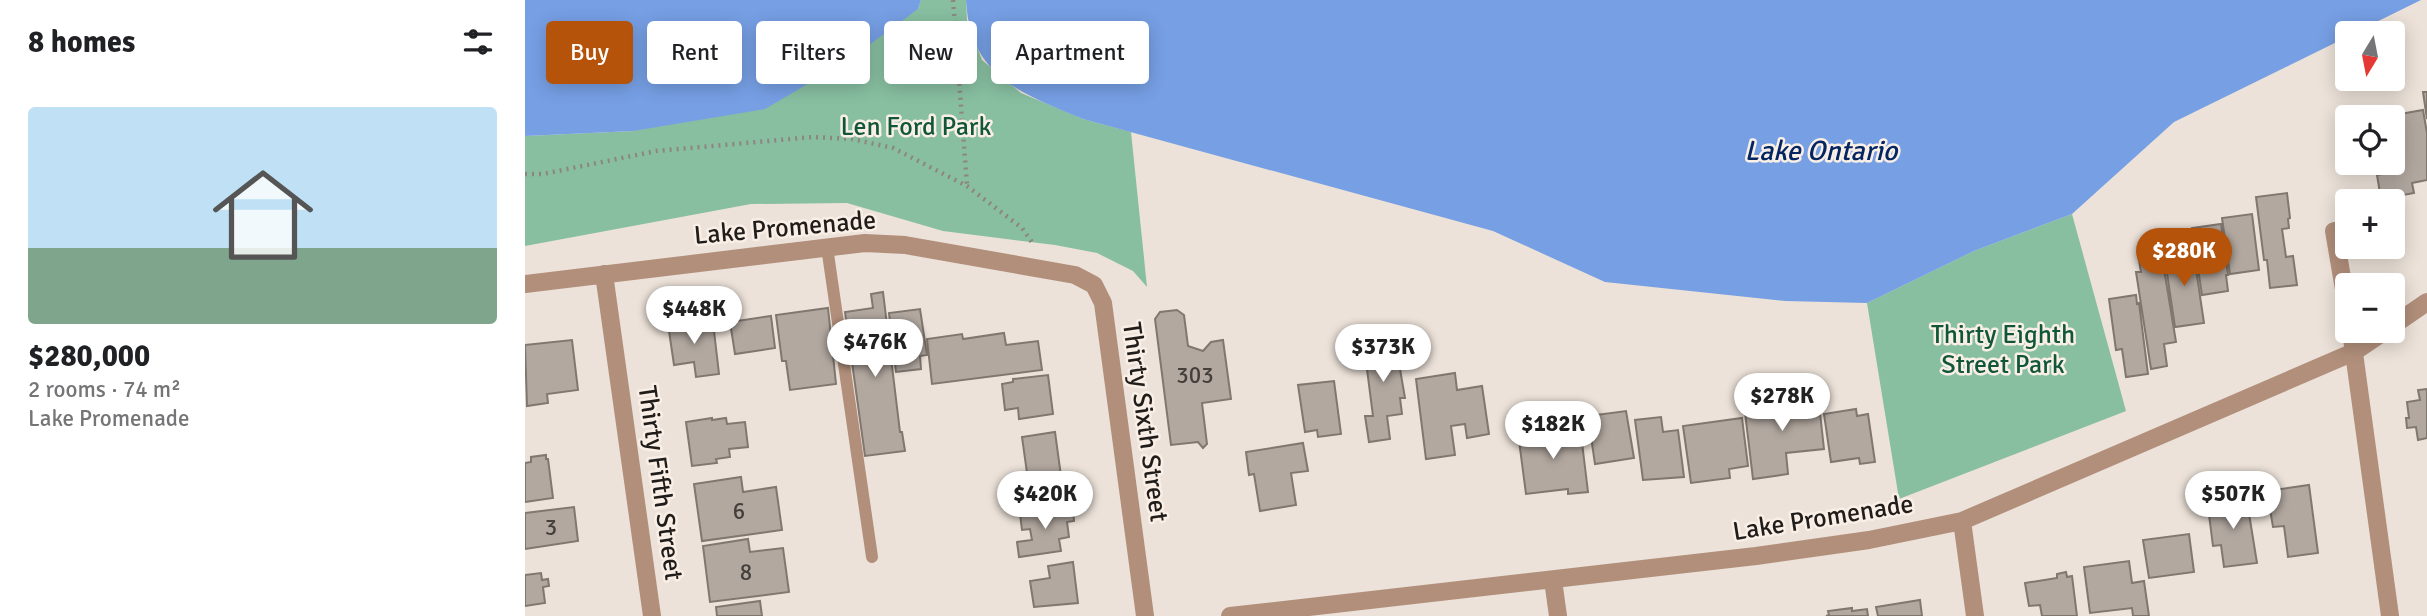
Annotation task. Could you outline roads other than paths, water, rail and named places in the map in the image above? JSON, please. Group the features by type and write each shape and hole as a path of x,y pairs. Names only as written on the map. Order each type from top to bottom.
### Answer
{"street":[{"path":"2334,231 2341,273"},
{"name":"Lake Promenade","path":"525,284 865,243 905,245 1049,270"},
{"name":"Thirty Sixth Street","path":"1049,270 1075,275 1094,285 1103,303 1145,616"},
{"name":"Thirty Fifth Street","path":"604,274 652,616"},
{"path":"2405,317 2427,302"},
{"path":"2353,343 2390,616"},
{"name":"Lake Promenade","path":"1230,616 1553,580 1856,542 1962,521 2354,352 2367,343"},
{"path":"1962,521 1975,616"},
{"path":"1553,580 1558,616"}],"lane":[{"path":"827,247 872,557"}],"water":[{"path":"525,0 921,0 918,9 902,21 884,21 884,34 870,44 870,21 756,21 756,84 808,84 765,109 633,131 525,136"},
{"name":"Lake Ontario","path":"966,0 2421,0 2378,21 2335,21 2335,43 2174,122 2072,214 1974,251 1867,303 1785,301 1605,282 1493,231 1083,119 1011,84 1149,84 1149,21 991,21 991,68 977,47 977,21 969,21"}],"park label":[{"name":"Len Ford Park","path":"916,127"},
{"name":"Thirty Eighth Street Park","path":"2003,350"}]}
